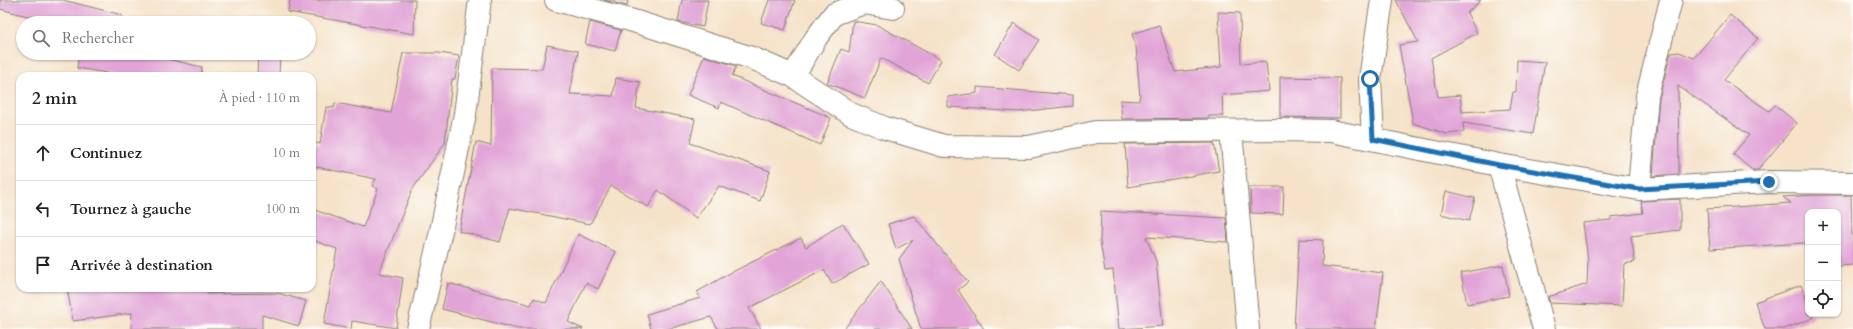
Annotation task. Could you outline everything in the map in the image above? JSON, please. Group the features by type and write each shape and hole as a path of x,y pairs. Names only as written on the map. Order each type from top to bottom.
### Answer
{"street":[{"path":"418,329 441,231 465,114 480,0"},
{"path":"556,0 630,20 752,58 793,76 851,114 885,128 944,146 1029,147 1096,132 1279,130 1331,132 1373,139 1499,165 1639,189 1769,182 1853,183"},
{"path":"1373,139 1370,79 1382,0"},
{"path":"1639,189 1647,96 1671,0"},
{"path":"793,76 816,38 834,14 864,3 893,8"},
{"path":"1231,131 1248,329"},
{"path":"1499,165 1544,329"}],"building":[{"path":"0,0 63,0 122,15 28,16 0,9"},
{"path":"290,0 415,0 414,34 316,16 288,12"},
{"path":"604,0 628,0 627,6"},
{"path":"682,0 708,0 703,27 678,22"},
{"path":"769,0 795,0 785,30 761,23"},
{"path":"1396,0 1481,0 1467,13 1477,33 1431,58 1438,97 1460,95 1462,112 1510,109 1513,92 1516,92 1517,60 1545,62 1533,134 1463,123 1464,132 1447,134 1413,123 1399,45 1418,42"},
{"path":"1218,12 1240,13 1241,64 1266,62 1269,91 1222,95 1223,116 1208,116 1209,118 1122,119 1120,100 1139,101 1140,97 1136,46 1132,34 1159,25 1175,72 1221,67"},
{"path":"1730,15 1758,38 1724,80 1769,111 1775,105 1797,123 1758,170 1752,170 1733,154 1749,135 1678,86 1679,174 1653,176 1659,98 1671,53 1679,52 1694,58"},
{"path":"853,21 877,25 941,60 928,83 881,58 865,98 827,83 841,49 849,52"},
{"path":"590,22 621,30 615,51 585,44"},
{"path":"1014,23 1039,40 1019,70 995,54"},
{"path":"547,45 578,51 570,94 613,96 616,78 640,82 636,108 695,119 690,143 770,171 760,201 719,186 696,218 658,190 648,207 611,186 590,224 510,208 500,242 459,231 476,142 491,146 492,68 542,69"},
{"path":"403,53 439,53 459,56 455,79 452,79 445,143 412,190 379,273 403,278 396,328 352,321 351,329 324,324 337,249 316,241 316,210 363,227 378,189 372,186 376,179 316,167 316,143 320,144 326,107 334,108 335,103 391,113"},
{"path":"704,56 736,66 732,76 831,118 820,145 721,102 719,108 688,95"},
{"path":"78,60 172,60 202,67 201,72 100,72 77,68"},
{"path":"258,60 280,60 279,72 257,72"},
{"path":"1280,77 1340,78 1340,118 1280,117"},
{"path":"977,87 1073,95 1073,106 1018,112 948,107 948,97 977,93"},
{"path":"1214,143 1219,171 1128,187 1125,144"},
{"path":"1250,187 1284,187 1283,214 1251,213"},
{"path":"1446,191 1475,198 1469,221 1441,214"},
{"path":"1851,195 1853,265 1841,266 1841,209 1805,209 1805,243 1710,249 1707,209 1791,203 1783,197"},
{"path":"1680,199 1680,230 1631,236 1635,262 1624,264 1622,306 1550,303 1548,297 1587,284 1588,260 1583,223 1611,220 1611,217 1643,213 1641,201"},
{"path":"1101,211 1226,218 1228,242 1146,237 1156,261 1163,326 1119,329 1113,270 1105,271 1100,241"},
{"path":"914,216 968,282 958,290 984,329 921,329 899,259 913,240 896,249 888,224"},
{"path":"843,223 869,264 832,284 824,270 749,308 761,329 718,329 711,317 668,329 651,329 647,314 700,298 697,292 730,273 801,238 806,247"},
{"path":"578,234 616,252 598,289 586,283 568,322 583,329 518,329 442,309 448,283 531,305 534,298 546,303"},
{"path":"1299,239 1323,240 1322,266 1383,273 1376,329 1294,329"},
{"path":"1503,265 1509,296 1467,304 1461,273"},
{"path":"881,281 912,329 844,329"},
{"path":"1801,285 1805,296 1805,317 1813,318 1784,329 1765,329 1755,302"},
{"path":"68,292 207,292 207,294 277,293 306,301 299,326 262,315 262,329 131,329 132,313 73,321"}],"route":[{"path":"1370,79 1373,139 1499,165 1639,189 1769,182"}]}
